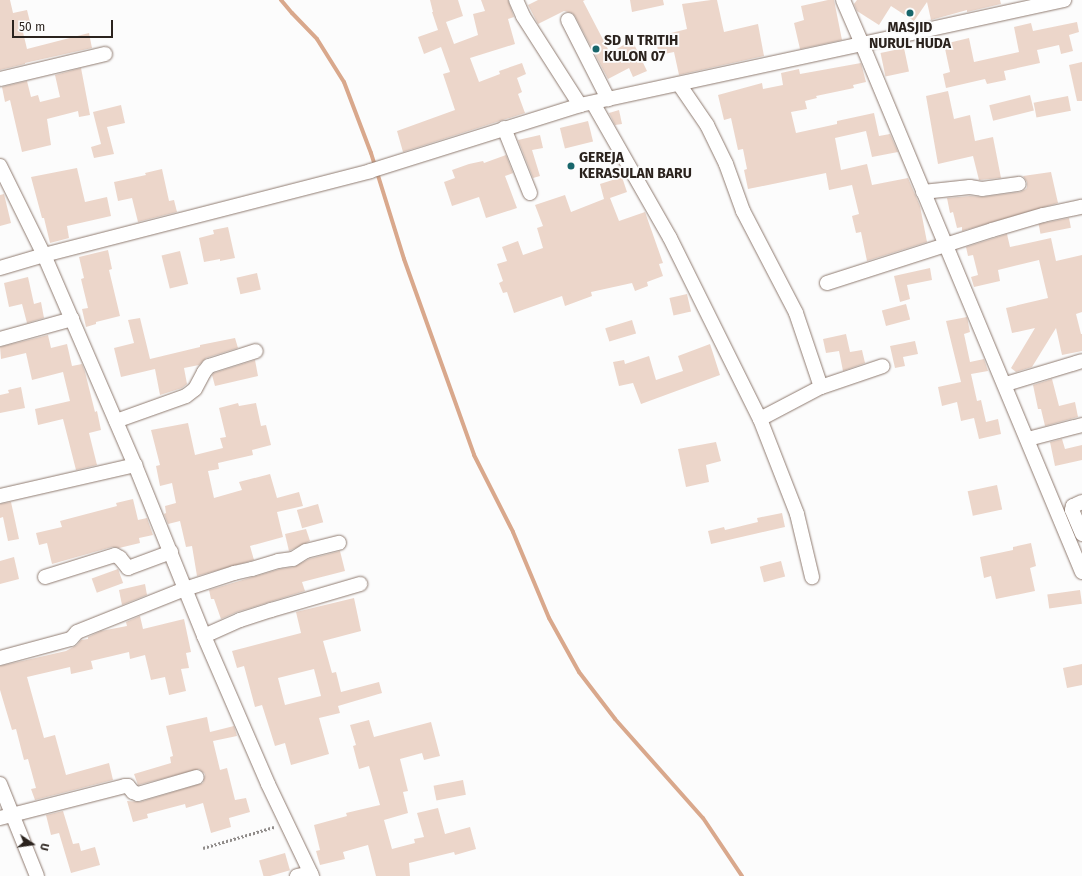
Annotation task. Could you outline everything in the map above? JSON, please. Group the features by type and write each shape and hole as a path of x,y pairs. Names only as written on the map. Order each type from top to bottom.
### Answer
{"street":[{"path":"516,0 523,16 587,104 670,238 760,419 797,514 812,577"},
{"path":"843,0 1006,384 1082,572"},
{"path":"0,268 44,255 370,171 504,128 587,104 1064,0"},
{"path":"568,20 608,99"},
{"path":"0,80 105,54"},
{"path":"679,84 707,125 726,164 743,211 796,313 821,387"},
{"path":"504,128 530,193"},
{"path":"0,166 44,255 116,421 171,552 204,636 286,824 311,874 297,876"},
{"path":"924,192 970,187 982,189 1019,184"},
{"path":"827,283 1043,215 1082,207"},
{"path":"0,339 72,319"},
{"path":"116,421 186,396 195,389 209,366 256,351"},
{"path":"1006,384 1082,360"},
{"path":"760,419 821,387 883,366"},
{"path":"1028,438 1082,424"},
{"path":"0,496 134,465"},
{"path":"1082,502 1073,506 1072,510 1082,534"},
{"path":"0,658 71,639 77,632 185,590 234,573 252,569 278,560 293,559 306,551 339,543"},
{"path":"45,577 115,554 128,568 171,552"},
{"path":"204,636 271,610 360,584"},
{"path":"6,816 125,786 128,786 133,792 138,794 197,777"},
{"path":"0,784 6,816 37,876"}],"path":[{"path":"203,848 286,824"}],"building":[{"path":"0,0 10,0 13,13 27,10 31,26 22,28 27,49 89,33 92,48 0,70"},
{"path":"430,0 458,0 463,16 446,22 454,44 478,35 473,14 485,11 481,0 508,0 514,17 508,19 515,44 470,58 479,82 500,74 499,71 522,63 526,74 517,78 522,92 518,94 525,113 403,152 397,131 455,110 443,74 450,72 441,47 424,54 418,37 438,30"},
{"name":"SD N TRITIH KULON 07","path":"538,0 585,0 583,1 610,53 632,40 647,71 633,77 629,68 608,79 575,16 572,13 564,11 538,24 528,5"},
{"path":"630,0 663,0 664,5 632,12"},
{"path":"717,0 724,32 758,24 764,56 679,75 674,52 659,55 655,37 687,29 682,4"},
{"path":"834,0 842,40 800,49 794,23 804,20 801,6"},
{"path":"857,0 1000,0 1001,4 967,12 967,10 931,20 927,2 914,21 891,6 879,25 857,11 854,4"},
{"path":"1077,22 1079,32 1069,35 1073,51 1061,54 1059,45 1037,50 1040,63 1004,71 1006,80 987,84 985,79 946,88 943,74 950,72 944,44 969,38 974,62 1019,52 1014,27 1031,23 1033,31"},
{"path":"904,48 909,71 886,76 881,53"},
{"path":"1082,62 1082,101 1077,101 1069,65"},
{"path":"861,63 866,82 853,85 854,88 816,96 817,98 805,101 807,109 791,112 796,133 837,124 837,121 874,113 879,136 890,134 898,152 872,157 866,131 835,138 841,170 867,164 872,185 908,178 920,206 927,242 867,261 861,232 856,233 852,216 859,214 852,185 829,190 826,173 748,189 744,170 747,169 743,149 738,150 731,118 724,120 718,95 762,83 763,89 783,85 781,73 799,69 800,74"},
{"path":"81,68 90,115 79,117 78,111 47,119 51,145 22,152 10,100 5,102 2,87 27,81 31,97 38,95 40,102 60,97 55,75"},
{"path":"948,91 954,119 970,115 975,141 993,137 1001,178 979,180 973,156 938,164 926,96"},
{"path":"1030,95 1034,111 993,121 989,105"},
{"path":"1068,96 1071,111 1037,117 1034,103"},
{"path":"121,105 125,123 107,127 114,154 94,158 91,147 101,144 93,112"},
{"path":"619,110 622,124 615,125 609,113"},
{"path":"588,121 593,141 565,148 560,128"},
{"path":"540,135 543,148 532,150 540,176 533,178 518,140"},
{"path":"506,155 513,173 505,176 517,208 486,218 479,197 452,206 444,182 455,178 452,170 469,164 483,161 484,163"},
{"path":"77,168 85,202 107,197 111,216 67,226 69,238 50,243 31,177"},
{"path":"162,169 169,201 174,200 177,212 138,222 132,198 118,201 114,182 146,175 145,173"},
{"path":"1051,172 1058,203 962,231 962,227 957,228 953,212 950,213 947,198 970,196 983,197 1020,192 1027,187 1027,182 1023,176"},
{"path":"622,177 627,192 610,198 619,221 645,212 663,263 659,264 663,276 647,282 648,286 635,291 632,283 591,292 592,296 565,306 562,296 514,313 507,292 503,293 499,283 503,281 497,264 507,261 502,247 518,241 523,255 543,248 537,228 543,226 535,205 565,195 571,212 604,199 600,184"},
{"path":"4,194 11,223 0,226 0,195"},
{"path":"1069,218 1071,228 1040,234 1039,224"},
{"path":"228,227 235,258 204,262 199,238 214,234 213,230"},
{"path":"1007,234 1010,247 1051,238 1056,261 1082,255 1082,312 1076,314 1082,334 1082,351 1062,355 1056,328 1032,367 1016,372 1011,368 1035,328 1012,333 1006,308 1048,298 1039,260 998,270 1000,281 974,287 971,277 978,275 973,255 968,256 966,247"},
{"path":"108,250 112,269 109,270 120,316 96,322 96,324 86,327 82,309 88,308 81,279 84,278 79,257"},
{"path":"180,251 188,284 170,289 162,256"},
{"path":"930,268 932,280 907,285 910,299 900,302 894,276"},
{"path":"257,273 261,290 240,294 237,278"},
{"path":"28,277 34,304 41,302 44,318 27,323 22,304 9,307 4,283"},
{"path":"687,294 691,312 674,316 669,298"},
{"path":"906,304 910,319 886,326 882,310"},
{"path":"967,317 970,332 964,334 970,362 984,359 988,371 971,374 977,401 981,400 986,422 998,419 1001,434 979,439 974,418 961,421 957,402 942,406 938,387 961,382 946,321"},
{"path":"140,318 150,359 200,347 200,345 235,338 238,348 206,358 199,365 184,368 187,384 182,388 160,395 155,369 121,377 114,348 134,343 128,320"},
{"path":"632,320 636,333 609,342 605,328"},
{"path":"846,334 850,352 862,350 865,363 843,371 839,351 826,353 823,339"},
{"path":"48,335 51,348 67,344 72,366 82,364 95,412 97,411 101,430 89,433 97,465 76,470 63,419 38,425 35,409 70,401 63,372 32,380 26,353 1,359 0,347"},
{"path":"915,341 918,354 903,357 905,366 895,368 890,346"},
{"path":"710,344 720,375 641,404 633,383 619,386 613,362 624,360 625,364 649,356 656,380 683,371 678,356"},
{"path":"255,360 258,376 215,386 212,375 214,373"},
{"path":"1052,379 1059,406 1075,402 1078,417 1045,426 1041,409 1038,409 1033,385"},
{"path":"21,387 25,408 0,413 0,395 9,393 8,390"},
{"path":"238,403 239,406 256,403 261,426 266,425 271,445 252,450 253,455 218,463 219,469 208,471 214,498 242,490 239,482 270,474 277,498 299,492 303,506 277,512 283,537 250,546 254,560 197,576 192,546 186,547 180,521 168,524 164,514 166,513 165,506 176,503 172,483 160,486 156,466 160,465 151,430 188,423 195,455 223,448 220,438 226,437 219,408"},
{"path":"1062,439 1065,449 1082,445 1082,460 1055,466 1050,442"},
{"path":"716,442 721,461 706,465 709,482 686,487 678,449"},
{"path":"997,485 1002,509 973,516 968,491"},
{"path":"133,499 138,520 147,518 153,535 139,538 140,543 119,548 112,547 52,564 47,543 39,545 36,533 62,527 60,521 117,506 116,503"},
{"path":"11,502 19,539 8,541 3,517 0,518 0,504"},
{"path":"318,504 323,522 302,528 297,510"},
{"path":"782,513 785,527 711,544 708,531 724,527 725,530 758,522 757,518"},
{"path":"306,529 310,541 289,551 285,534"},
{"path":"1031,543 1036,566 1030,568 1035,591 996,599 991,576 984,578 980,557 1013,550 1013,547"},
{"path":"340,551 345,571 302,582 305,591 237,612 221,619 214,599 211,599 209,590 280,569 294,567 309,559"},
{"path":"14,557 19,579 0,584 0,561"},
{"path":"781,561 785,576 764,582 760,567"},
{"path":"118,569 123,583 97,593 92,579"},
{"path":"145,584 147,595 122,605 119,590"},
{"path":"1080,590 1082,604 1049,608 1047,595"},
{"path":"354,598 361,631 323,641 332,673 336,672 341,692 379,682 382,693 338,706 340,713 319,718 329,754 291,765 285,743 275,746 262,705 255,707 244,666 237,668 232,651 301,633 296,612","holes":["314,669 321,696 285,705 278,678"]},
{"path":"140,616 143,629 184,619 191,652 186,653 189,668 181,669 186,691 169,695 165,677 151,680 145,655 130,659 129,652 91,661 93,669 71,674 70,667 27,677 44,738 55,735 66,775 109,763 113,780 35,800 31,789 36,788 28,759 24,760 16,729 12,730 0,690 0,666 66,651 77,645 81,640 88,639 88,637 101,631 127,626 126,622"},
{"path":"1082,664 1082,685 1067,688 1063,668"},
{"path":"207,717 210,732 234,726 237,736 213,741 220,770 227,768 235,800 246,798 250,812 229,818 231,827 211,833 203,803 186,808 185,804 147,814 148,818 133,822 127,801 140,802 203,783 205,774 199,769 138,785 134,774 171,763 170,757 173,756 166,726"},
{"path":"369,720 374,737 431,722 440,756 424,760 422,753 400,759 408,791 403,792 408,813 384,820 392,849 415,843 414,839 424,837 417,813 438,808 445,834 470,827 476,849 455,855 454,852 409,863 410,876 376,876 368,845 343,852 345,859 320,865 316,851 320,850 314,825 347,816 346,813 380,805 369,766 359,769 353,746 356,745 350,725"},
{"path":"463,780 466,795 436,800 434,786"},
{"path":"63,811 73,844 79,843 81,851 95,847 100,865 71,873 59,833 51,835 46,815"},
{"path":"285,853 290,870 270,876 264,876 259,860"}],"waterway":[{"path":"281,0 317,39 344,82 371,153 404,259 474,455 513,532 549,618 579,672 615,719 703,818 742,876"}],"place":[{"name":"MASJID NURUL HUDA","path":"910,13"},
{"name":"SD N TRITIH KULON 07","path":"596,49"},
{"name":"GEREJA KERASULAN BARU","path":"571,166"}]}
